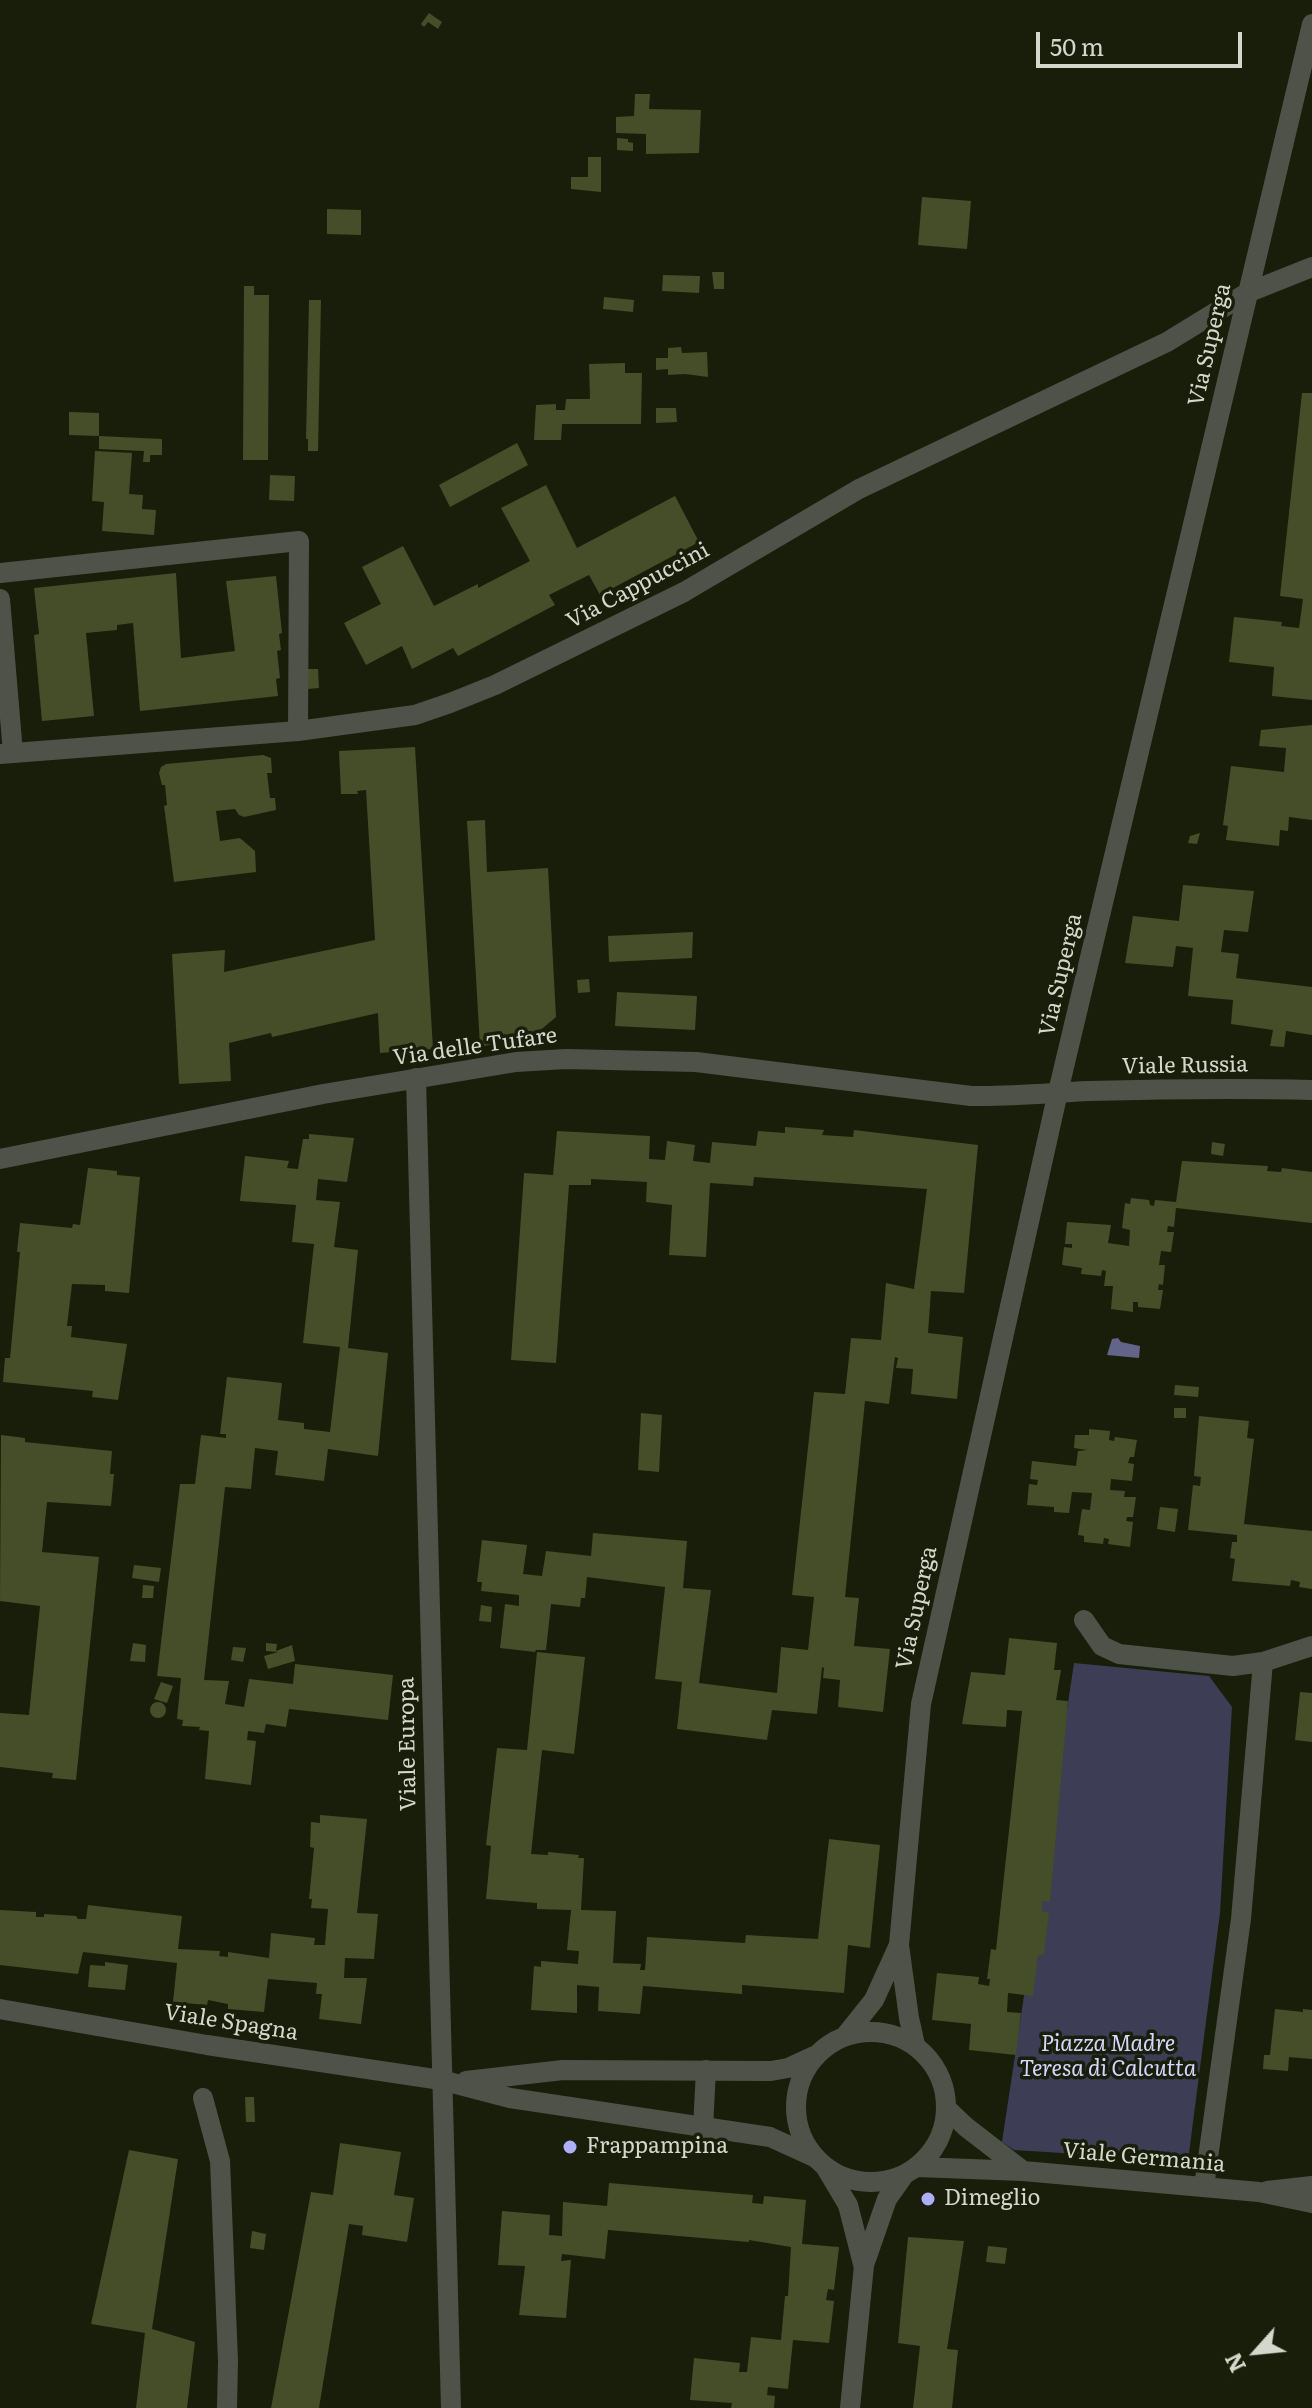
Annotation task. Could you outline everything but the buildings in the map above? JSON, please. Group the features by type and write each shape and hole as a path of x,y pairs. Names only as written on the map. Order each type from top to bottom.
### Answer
{"street":[{"name":"Via Superga","path":"915,2045 899,1945 921,1704 1058,1092 1312,24"},
{"name":"Via Cappuccini","path":"7,754 298,731 415,715 495,685 684,592 859,489 1167,342 1247,293 1312,267"},
{"path":"0,573 299,541 298,731"},
{"path":"0,599 7,754"},
{"name":"Via delle Tufare","path":"0,1159 416,1078 516,1062 566,1059 696,1062 971,1096 1006,1097 1058,1092"},
{"name":"Viale Europa","path":"416,1078 448,2081 451,2408"},
{"name":"Viale Russia","path":"1058,1092 1203,1088 1312,1090"},
{"path":"1084,1620 1102,1646 1119,1654 1233,1666 1263,1662 1312,1646"},
{"path":"1204,2187 1241,1919 1263,1662"},
{"name":"Via Superga","path":"846,2035 874,2000 899,1945"},
{"name":"Viale Spagna","path":"0,2009 207,2045 448,2081 510,2098 770,2137 820,2162"},
{"path":"850,2408 864,2265 887,2199 935,2147 947,2109 943,2085 932,2063 915,2045 898,2036 878,2031 846,2035 815,2055 800,2080 795,2100 796,2121 802,2140 848,2205 864,2265"},
{"name":"Viale Spagna","path":"448,2081 563,2070 771,2071 788,2068 815,2055"},
{"path":"703,2128 706,2070"},
{"path":"203,2098 220,2161 227,2408"},
{"path":"947,2109 1023,2171"},
{"path":"820,2162 857,2181 880,2182 910,2171"},
{"name":"Viale Germania","path":"910,2171 1023,2171 1259,2192 1312,2203"},
{"name":"Viale Germania","path":"1259,2192 1312,2186"}],"green space":[{"name":"Piazza Madre Teresa di Calcutta","path":"1074,1663 1209,1676 1232,1707 1220,1913 1188,2161 1014,2150 1002,2142"}],"shaded area":[{"path":"1118,1338 1121,1342 1140,1346 1139,1358 1107,1355 1112,1339"}],"place":[{"name":"Frappampina","path":"570,2147"},
{"name":"Dimeglio","path":"928,2199"}]}
